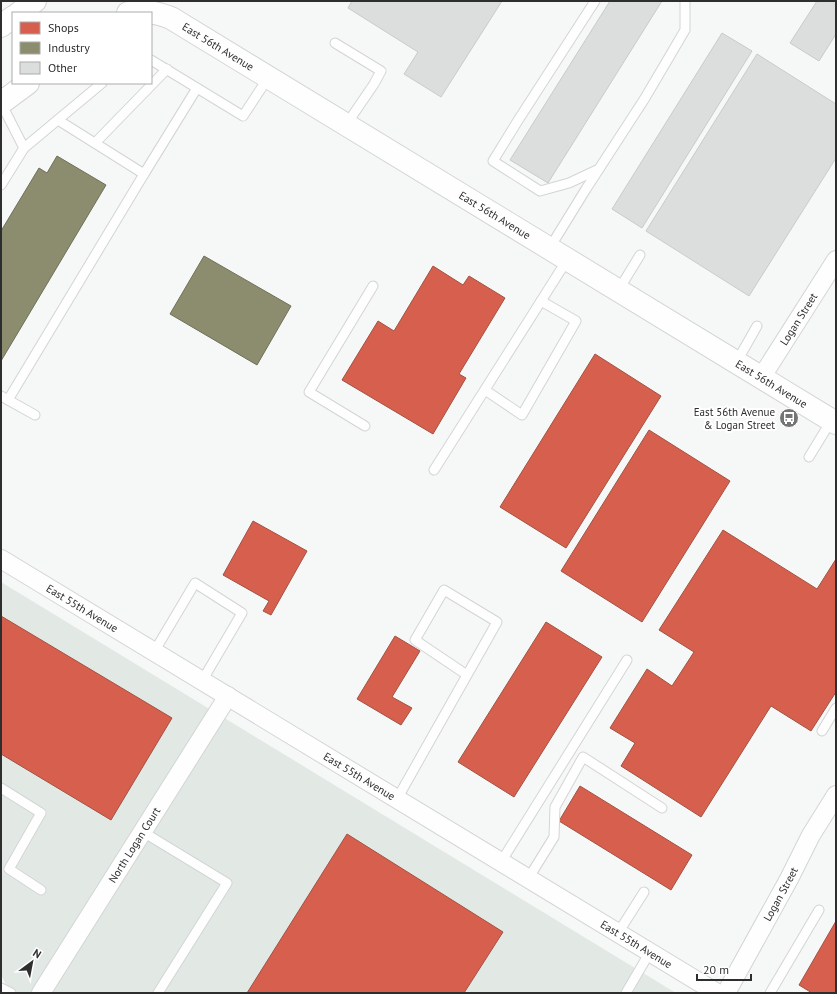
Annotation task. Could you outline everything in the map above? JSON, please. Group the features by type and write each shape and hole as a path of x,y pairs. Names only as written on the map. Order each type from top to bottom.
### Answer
{"main road":[{"path":"20,12 35,1"},
{"name":"East 56th Avenue","path":"134,12 151,12"},
{"name":"East 56th Avenue","path":"152,12 171,18 834,422"},
{"path":"1,26 12,18"},
{"path":"1,103 27,84"}],"street":[{"name":"Logan Street","path":"761,378 836,260"},
{"name":"East 55th Avenue","path":"1,559 717,993"},
{"name":"North Logan Court","path":"41,993 228,696"},
{"name":"Logan Street","path":"726,993 790,880 811,835 836,795"}],"lane":[{"path":"596,1 493,161 540,191 569,183 599,169"},
{"path":"434,470 541,301 558,254 599,169 645,98 685,30 685,1"},
{"path":"335,43 381,71 346,125"},
{"path":"152,61 243,116 268,78"},
{"path":"95,143 167,69"},
{"path":"1,186 24,148 101,84"},
{"path":"35,416 5,398 197,88"},
{"path":"1,103 24,148"},
{"path":"58,120 144,174"},
{"path":"618,291 640,256"},
{"path":"365,426 309,392 373,286"},
{"path":"484,390 522,415 576,321 541,301"},
{"path":"736,363 757,326"},
{"path":"809,457 834,422"},
{"path":"154,652 195,583 242,613 202,681"},
{"path":"397,799 497,622 444,590 415,640 467,674"},
{"path":"502,862 627,660"},
{"path":"822,731 836,708"},
{"path":"528,879 554,837 555,807 583,757 662,808"},
{"path":"1,788 41,813 5,869 41,890"},
{"path":"143,832 227,883 158,993"},
{"path":"618,933 644,892"},
{"path":"770,993 819,910"},
{"path":"626,993 650,952"},
{"path":"1,988 11,993"}],"shaded area":[{"path":"1,582 676,993 10,993 1,975"}],"building: Shops":[{"path":"433,266 463,285 469,276 505,298 459,374 466,378 433,434 342,380 378,321 394,331"},
{"path":"595,354 661,396 566,548 500,507"},
{"path":"649,430 730,481 642,622 561,571"},
{"path":"253,521 307,551 271,615 263,611 269,601 223,575"},
{"path":"723,530 817,589 836,559 836,692 811,731 771,706 701,817 621,766 635,743 610,728 647,669 672,686 694,652 659,630"},
{"path":"1,616 172,718 111,820 1,754"},
{"path":"546,622 602,657 514,797 458,762"},
{"path":"395,636 420,651 392,697 412,708 401,725 357,699"},
{"path":"580,786 692,855 671,890 559,821"},
{"path":"347,834 503,932 464,993 247,993"},
{"path":"836,921 836,993 812,993 799,985"}],"building: Industry":[{"path":"57,156 106,185 1,361 1,231 39,168 47,173"},
{"path":"204,256 291,306 257,365 170,314"}],"building: Other":[{"path":"352,1 502,1 441,97 404,74 418,52 348,8"},
{"path":"610,1 662,1 548,183 510,160"},
{"path":"817,1 836,1 836,34 819,61 790,43"},
{"path":"722,33 752,51 642,228 612,209"},
{"path":"757,54 836,104 836,158 749,296 646,231"}],"place":[{"name":"East 56th Avenue & Logan Street","path":"789,418"}]}
